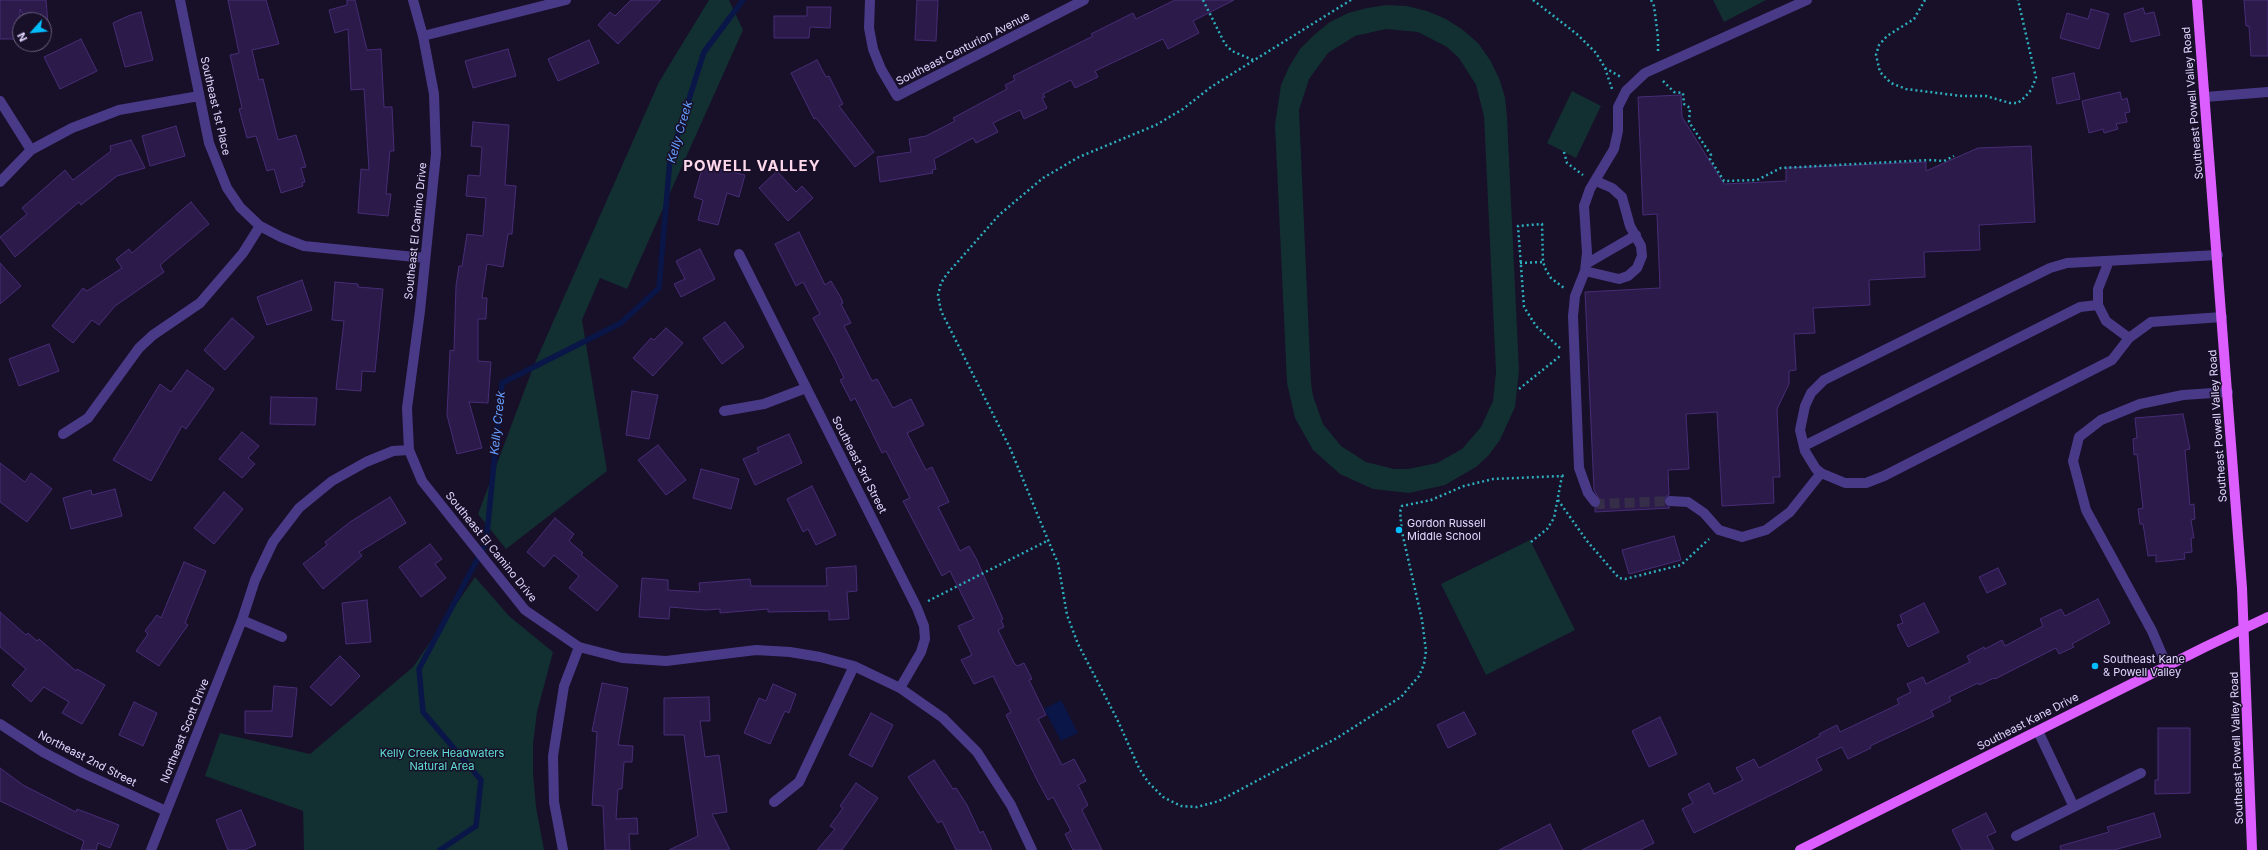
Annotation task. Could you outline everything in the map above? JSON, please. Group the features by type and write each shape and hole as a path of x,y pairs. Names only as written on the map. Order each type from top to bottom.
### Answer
{"main road":[{"name":"Southeast Powell Valley Road","path":"2197,0 2218,255 2244,628 2252,850"},
{"name":"Southeast Kane Drive","path":"1800,850 2038,730 2268,617"}],"street":[{"name":"Southeast 1st Place","path":"180,0 209,143 227,188 240,207 260,226 281,238 304,246 425,258"},
{"name":"Southeast El Camino Drive","path":"413,0 423,36 434,94 436,154 407,408 409,450 422,481 525,610 579,647 622,658 666,661 756,650 790,652 854,666 900,688 943,718 977,752 1011,805 1032,850"},
{"path":"423,36 566,0"},
{"name":"Southeast Centurion Avenue","path":"870,0 869,28 873,49 880,69 897,96 1084,0"},
{"path":"1595,502 1588,494 1579,468 1574,316 1575,296 1586,267 1584,206 1614,149 1618,131 1618,107 1626,91 1645,73 1807,0"},
{"path":"2204,97 2268,92"},
{"path":"0,182 31,150 72,128 119,110 199,96"},
{"path":"0,100 31,150"},
{"path":"1586,267 1619,279 1628,276 1637,268 1642,256 1641,246 1630,226 1626,206 1622,197 1612,188 1596,181"},
{"path":"63,434 88,418 139,348 153,335 200,302 242,253 260,226"},
{"path":"1586,267 1636,235"},
{"name":"Southeast 3rd Street","path":"739,254 916,606 924,626 926,639 921,652 900,688"},
{"path":"2218,255 2067,263 2050,268 1824,380 1811,393 1805,406 1800,430 1804,446 1816,469 1821,473 1845,484 1866,483 1884,476 2112,360 2129,338 2151,322 2222,317"},
{"path":"2109,261 2098,288 2098,305 2106,321 2129,338"},
{"path":"1804,446 2080,307 2098,305"},
{"path":"724,411 764,404 806,388"},
{"path":"2167,666 2152,631 2086,510 2073,461 2079,437 2101,420 2140,404 2183,395 2228,392"},
{"name":"Northeast Scott Drive","path":"151,850 242,620 263,560 286,524 300,508 332,481 366,462 393,451 409,450"},
{"path":"1670,501 1688,502 1704,512 1719,530 1742,537 1766,530 1790,512 1821,473"},
{"path":"242,620 282,637"},
{"path":"563,850 554,802 552,756 564,686 579,647"},
{"path":"774,802 799,782 854,666"},
{"name":"Northeast 2nd Street","path":"0,724 43,752 83,773 166,811"},
{"path":"2038,730 2074,807"},
{"path":"2016,836 2141,773"}],"path":[{"path":"1203,0 1225,44 1232,51 1254,60"},
{"path":"1351,0 1211,87 1184,109 1156,125 1079,157 1043,178 999,215 947,274 941,283 938,295 941,311 994,414 1049,540 1058,563 1067,615 1078,644 1114,713 1138,768 1148,782 1163,797 1182,806 1197,807 1236,793 1337,738 1401,697 1419,676 1424,664 1425,639 1402,532 1400,512 1402,506 1431,500 1464,486 1493,479 1562,476 1579,468"},
{"path":"1534,0 1578,35 1596,53 1605,68 1618,107"},
{"path":"1645,73 1658,52 1658,36 1654,6 1651,0"},
{"path":"1925,0 1914,19 1887,36 1879,45 1876,55 1880,72 1891,83 1906,89 1947,95 1986,96 2010,103 2018,102 2025,97 2031,90 2036,78 2018,0"},
{"path":"1660,79 1666,82 1674,92 1683,93 1684,104 1690,108 1689,122 1711,155 1710,159 1724,181 1757,180 1781,168 1929,160 1944,161 1954,156"},
{"path":"1564,152 1564,158 1572,168 1596,181"},
{"path":"1519,389 1565,352 1545,336 1526,312 1522,294 1518,226 1542,224 1543,262 1551,278 1575,296"},
{"path":"1520,263 1543,262"},
{"path":"1531,542 1547,529 1554,518 1562,476"},
{"path":"1558,500 1587,541 1619,578 1625,579 1681,565 1719,530"},
{"path":"934,597 1049,540"}],"green space":[{"path":"709,0 729,0 743,30 627,289 600,278 582,320 607,471 506,549 478,514 534,365 659,82"},
{"path":"1713,0 1766,0 1724,22"},
{"path":"1387,5 1407,6 1427,11 1446,19 1463,30 1478,43 1490,60 1499,78 1505,97 1507,117 1519,371 1515,407 1500,440 1489,455 1476,467 1445,485 1409,493 1373,489 1340,474 1313,450 1295,418 1287,383 1275,125 1281,85 1289,67 1300,49 1314,35 1330,22 1348,13","holes":["1386,29 1418,32 1447,47 1459,58 1476,85 1484,116 1496,372 1493,401 1481,427 1462,449 1437,463 1408,469 1394,469 1366,462 1341,446 1323,424 1313,396 1311,382 1299,110 1309,79 1328,53 1355,36"]},
{"path":"1572,91 1601,106 1576,158 1547,143"},
{"path":"1530,540 1575,630 1486,675 1441,584"},
{"name":"Kelly Creek Headwaters Natural Area","path":"475,577 509,616 553,652 537,712 533,744 533,773 536,807 544,850 304,850 303,811 205,776 220,733 310,754 413,667"}],"shaded area":[{"path":"1061,700 1078,733 1061,741 1044,709"}],"building":[{"path":"0,0 46,0 47,12 22,12 20,9 20,12 12,12 12,39 0,39"},
{"path":"228,0 266,0 279,44 252,50 259,80 263,79 278,140 296,135 306,167 301,168 305,182 302,183 303,186 281,193 274,169 267,171 256,136 247,138 239,109 242,108 230,55 239,53"},
{"path":"347,0 355,0 367,50 381,49 384,107 392,107 394,151 390,151 386,194 391,194 388,216 358,213 361,169 369,170 364,89 351,90 348,29 335,33 329,10 347,5"},
{"path":"631,0 661,0 618,44 598,25 610,12 615,16"},
{"path":"917,0 938,0 936,41 915,40"},
{"path":"1175,0 1234,0 1193,21 1199,33 1168,49 1163,39 1095,71 1098,77 1075,88 1071,80 1043,94 1045,97 1042,98 1047,108 1024,119 1020,110 993,123 998,132 976,143 973,138 934,159 936,169 932,170 933,173 880,182 877,157 911,152 909,139 926,136 955,121 953,118 1007,89 1005,85 1015,80 1013,76 1093,36 1091,34 1133,13 1136,19"},
{"path":"2244,0 2268,0 2268,56 2251,56 2249,26 2246,26"},
{"path":"807,7 831,7 830,28 810,27 809,38 774,38 774,16 807,16"},
{"path":"2143,8 2145,14 2154,12 2160,35 2131,42 2124,14"},
{"path":"2091,9 2109,14 2099,49 2060,38 2067,13 2088,19"},
{"path":"141,12 153,60 125,67 113,23"},
{"path":"81,39 97,71 60,89 44,57"},
{"path":"589,40 599,63 558,81 548,59"},
{"path":"508,49 516,76 473,88 465,61"},
{"path":"817,60 826,77 829,76 843,104 839,106 874,152 855,167 816,118 814,119 791,73"},
{"path":"2074,73 2080,99 2057,104 2052,78"},
{"path":"2120,92 2122,100 2127,98 2130,112 2125,113 2127,122 2116,124 2118,129 2104,133 2103,129 2089,133 2082,101"},
{"path":"1681,95 1682,117 1724,184 1786,181 1786,168 1926,162 1926,171 1978,148 2031,146 2035,222 1979,225 1980,250 1924,252 1925,277 1869,280 1870,305 1813,308 1815,333 1794,334 1796,370 1789,371 1789,384 1777,409 1780,477 1773,477 1774,503 1722,506 1717,412 1686,414 1689,469 1668,470 1669,495 1665,497 1664,501 1670,508 1595,512 1595,508 1599,507 1601,502 1594,490 1585,292 1660,288 1657,214 1643,215 1638,97"},
{"path":"473,122 509,125 505,185 516,186 512,234 508,234 503,267 487,264 482,298 487,298 486,319 478,319 478,361 491,362 488,403 469,402 482,448 457,454 447,415 450,350 454,351 456,286 459,266 462,266 467,234 483,236 486,198 466,196 468,175 480,176 482,147 471,146"},
{"path":"176,126 185,156 150,166 142,136"},
{"path":"131,140 145,168 117,176 81,205 79,202 15,257 0,237 27,214 22,208 65,170 73,180 111,151 110,146"},
{"path":"703,165 745,175 739,197 727,193 718,225 698,220 703,200 694,197"},
{"path":"777,171 796,192 802,186 813,198 788,221 759,188"},
{"path":"191,202 209,224 160,265 164,272 115,306 99,325 92,320 73,343 52,326 83,288 87,291 122,268 116,259 129,249 132,253"},
{"path":"799,232 825,285 831,281 841,298 843,303 841,304 851,323 844,326 872,381 877,379 893,408 911,399 924,425 907,433 926,470 932,467 949,502 938,507 960,551 969,546 976,558 1003,619 1001,620 1004,627 998,630 1014,663 1017,666 1024,663 1032,679 1029,680 1046,715 1038,719 1062,765 1074,759 1086,781 1078,785 1088,805 1082,810 1102,850 1073,850 1065,834 1071,831 1053,797 1048,800 1036,778 1006,715 1011,712 993,676 974,684 961,660 972,655 958,626 974,619 950,571 942,576 903,501 910,498 886,451 882,453 855,398 851,401 840,380 844,378 813,318 820,314 803,282 796,286 775,244"},
{"path":"700,249 715,279 681,297 674,284 685,279 676,261"},
{"path":"0,263 21,286 0,304"},
{"path":"302,280 312,310 267,325 257,297"},
{"path":"335,282 358,284 358,287 383,289 375,372 362,371 361,391 336,389 344,321 332,320"},
{"path":"232,318 254,337 225,370 204,350"},
{"path":"725,322 744,347 722,364 703,338"},
{"path":"666,328 683,343 653,376 633,358 651,338 654,340"},
{"path":"49,344 59,371 19,386 9,359"},
{"path":"187,370 214,389 186,429 182,426 151,481 113,460 160,384 171,392"},
{"path":"632,391 658,395 649,439 626,435"},
{"path":"271,397 317,398 315,425 270,424"},
{"path":"2183,414 2190,449 2185,450 2190,505 2194,504 2195,519 2191,520 2194,538 2191,538 2192,552 2184,553 2185,559 2156,562 2156,555 2148,556 2143,524 2140,524 2138,509 2143,508 2137,454 2134,455 2133,439 2137,438 2135,418"},
{"path":"242,432 259,446 248,458 255,464 242,478 219,459"},
{"path":"789,434 802,463 755,485 743,459 759,452 757,448"},
{"path":"658,445 686,480 666,495 638,460"},
{"path":"0,463 25,482 31,473 52,489 27,522 0,502"},
{"path":"701,469 739,479 731,509 693,498"},
{"path":"812,486 836,535 816,545 808,529 803,532 787,499"},
{"path":"115,489 122,516 71,529 63,498 91,490 92,495"},
{"path":"224,492 243,509 214,544 194,528"},
{"path":"390,497 406,523 359,552 362,556 323,589 303,564 327,545 325,542 350,522"},
{"path":"555,518 574,534 569,541 583,553 581,555 618,586 597,611 569,588 579,576 554,555 544,567 527,552"},
{"path":"1674,536 1681,560 1629,574 1622,550"},
{"path":"430,544 442,559 435,564 446,578 421,597 399,567"},
{"path":"184,562 206,571 185,623 188,625 159,666 136,651 148,634 145,631 157,615 161,618"},
{"path":"856,566 857,591 847,592 849,619 829,620 829,611 768,612 768,609 720,613 720,609 705,610 670,607 669,619 639,617 642,578 668,580 668,590 700,592 699,583 750,579 751,586 827,586 826,568"},
{"path":"1998,568 2006,584 1987,593 1979,577"},
{"path":"2098,599 2110,623 2072,644 2074,647 2059,654 2056,648 1995,679 1994,678 1979,685 1978,683 1949,697 1951,701 1931,711 1934,716 1870,746 1871,748 1848,759 1842,747 1816,759 1822,770 1694,833 1682,809 1693,803 1688,794 1709,783 1714,794 1743,780 1736,768 1754,759 1759,768 1820,736 1819,734 1837,725 1840,732 1899,704 1897,699 1911,692 1907,684 1923,677 1926,684 1970,662 1967,656 1984,647 1985,649 2002,640 2005,646 2043,626 2040,619 2061,609 2065,616"},
{"path":"367,600 371,642 346,644 342,603"},
{"path":"1924,603 1939,632 1908,647 1897,625 1903,623 1900,615"},
{"path":"0,612 26,635 28,633 37,641 39,639 76,671 77,669 105,685 82,724 62,713 69,702 44,687 31,702 12,685 26,669 0,647"},
{"path":"340,656 360,676 331,706 310,687"},
{"path":"602,683 628,688 618,745 633,746 632,762 624,762 622,789 618,789 616,819 637,818 638,834 629,834 630,850 605,850 603,806 592,805 597,732 592,731"},
{"path":"773,684 796,694 789,713 785,711 770,744 744,733 759,698 766,701"},
{"path":"274,686 297,688 292,737 245,733 245,711 272,711"},
{"path":"709,697 710,721 700,721 705,757 719,755 727,812 712,814 730,850 669,850 698,836 684,735 664,735 664,698"},
{"path":"134,702 157,713 143,746 119,735"},
{"path":"1464,712 1476,734 1448,748 1437,725"},
{"path":"871,713 893,725 872,767 849,755"},
{"path":"1660,717 1677,754 1649,767 1632,731"},
{"path":"2158,728 2190,728 2190,793 2155,794 2155,780 2158,780"},
{"path":"934,760 953,789 956,788 967,805 980,833 983,831 992,850 956,850 942,821 938,823 908,777"},
{"path":"0,768 23,785 76,812 77,809 119,825 110,848 98,843 96,850 81,850 84,841 0,801"},
{"path":"856,783 878,798 842,850 817,850 835,829 830,826 843,808 840,806"},
{"path":"241,810 256,845 244,850 228,850 216,820"},
{"path":"1986,813 1996,832 1987,836 1994,850 1962,850 1952,830"},
{"path":"2154,813 2161,837 2114,850 2061,850 2060,846 2109,832 2107,827"},
{"path":"1643,820 1654,843 1640,850 1582,850"},
{"path":"1550,824 1563,850 1499,850"}],"waterway":[{"name":"Kelly Creek","path":"440,850 476,826 481,780 423,712 419,669 486,543 502,383 621,323 659,288 670,159 704,52 743,0"}],"tunnel":[{"path":"1595,502 1600,504 1670,501"}],"place":[{"name":"Gordon Russell Middle School","path":"1399,530"},
{"name":"Southeast Kane & Powell Valley","path":"2095,666"}],"district":[{"name":"POWELL VALLEY","path":"752,166"}]}
